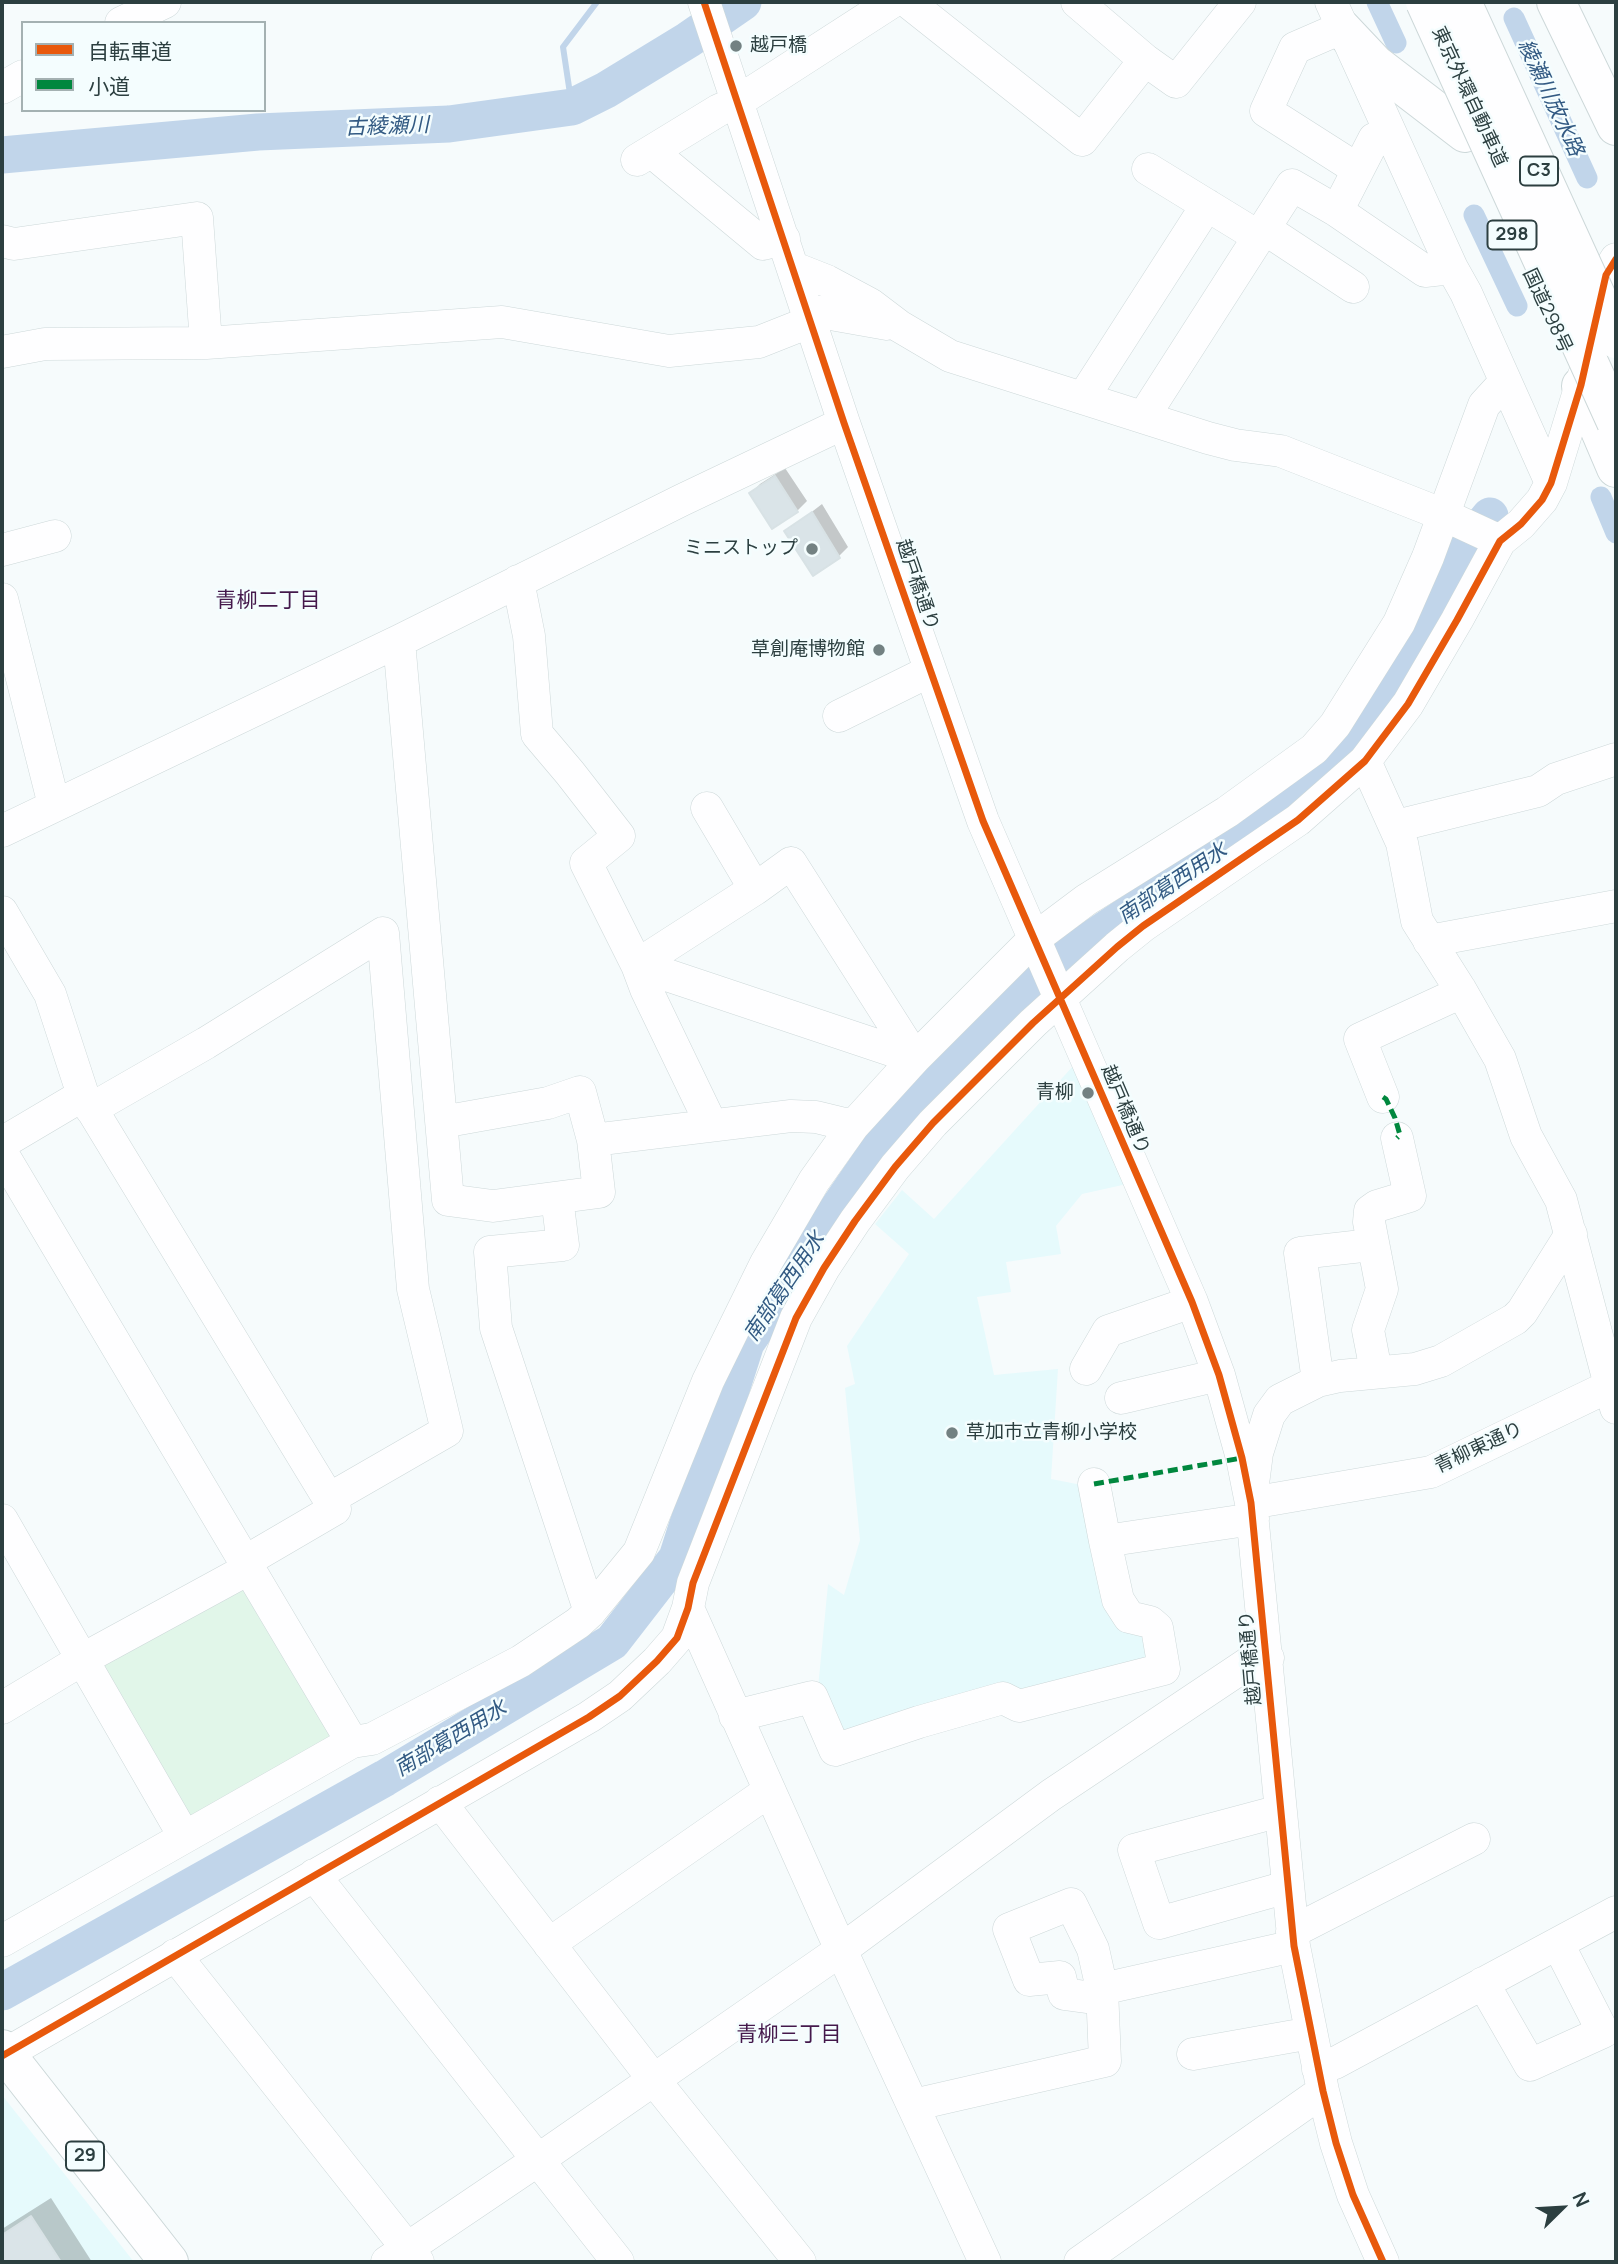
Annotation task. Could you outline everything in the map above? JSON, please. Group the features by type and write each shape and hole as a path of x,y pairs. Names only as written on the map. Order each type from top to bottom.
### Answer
{"main road":[{"name":"国道298号","path":"1406,2 1616,468"},
{"name":"東京外環自動車道","path":"1425,2 1616,422"},
{"name":"東京外環自動車道","path":"1462,2 1616,339"},
{"path":"1480,2 1613,277"},
{"path":"1556,2 1616,126"},
{"path":"1336,15 1375,64 1465,133"},
{"name":"29","path":"3,2053 169,2262"}],"street":[{"path":"127,14 165,2"},
{"name":"越戸橋通り","path":"704,2 844,423 984,821 1192,1302 1219,1376 1242,1458 1252,1511 1293,1939 1320,2080 1336,2143 1353,2195 1383,2262"},
{"path":"892,2 737,102 719,110 644,156 763,244 789,253 827,281 870,304 899,326 950,356 1208,438 1235,445 1281,451 1444,515 1500,541"},
{"path":"908,2 1082,140 1145,60"},
{"path":"1077,2 1175,82 1235,4"},
{"path":"1357,169 1266,111 1294,48 1336,15 1551,483"},
{"path":"2,88 21,77"},
{"path":"1337,211 1374,139 1389,132"},
{"path":"1148,169 1353,287"},
{"path":"1143,416 1292,185 1337,211 1424,271 1452,268"},
{"path":"1083,398 1207,205"},
{"path":"2,241 13,244 197,218 206,343"},
{"path":"3,2053 589,1717 620,1696 657,1661 677,1638 688,1608 693,1583 778,1361 796,1318 824,1268 880,1188 925,1132 1058,995 1125,940 1298,820 1366,761 1408,704 1500,541 1521,524 1542,500 1551,483 1613,277"},
{"path":"2,352 45,344 206,343 502,322 669,351 759,342 810,315 899,326"},
{"path":"2,1941 352,1742 372,1739 521,1661 590,1612 639,1552 709,1381 766,1263 814,1181 853,1126 915,1058 1086,900 1227,812 1314,749 1335,725 1399,623 1444,515 1484,405 1505,382"},
{"path":"2,831 399,641 844,423"},
{"path":"2,550 55,536"},
{"path":"518,581 531,655 537,734 619,836 586,863 712,1124"},
{"path":"2,598 54,805"},
{"path":"399,641 448,1200 493,1206 598,1192 593,1140 580,1092 548,1103 442,1122"},
{"path":"839,716 930,671"},
{"path":"1396,826 1538,791 1556,779 1616,759"},
{"path":"1366,761 1402,843 1417,921 1500,1059 1526,1136 1561,1200 1614,1392"},
{"path":"707,808 755,889"},
{"path":"637,965 755,889 790,863 915,1058"},
{"path":"1429,942 1616,906"},
{"path":"2,912 50,994 87,1102 335,1509 248,1564 2,1708"},
{"path":"2,1143 206,1043 383,933 413,1289 447,1431 328,1499"},
{"path":"637,965 915,1058"},
{"path":"1383,1097 1360,1039 1451,997 1460,989"},
{"path":"593,1140 791,1116 816,1117 853,1126"},
{"path":"1376,1371 1367,1330 1382,1289 1371,1245 1369,1222 1370,1211 1377,1206 1410,1196 1397,1138"},
{"path":"2,1153 352,1742"},
{"path":"557,1198 563,1245 490,1252 496,1328 590,1612"},
{"path":"1252,1511 1257,1453 1269,1415 1280,1400 1318,1381 1376,1371 1415,1369 1441,1361 1515,1319 1571,1234"},
{"path":"1318,1381 1300,1253 1371,1245"},
{"path":"1086,1369 1108,1331 1192,1302"},
{"path":"1121,1398 1219,1376"},
{"name":"青柳東通り","path":"1105,1541 1431,1472 1614,1392"},
{"path":"735,1716 812,1697 835,1750 1003,1698 1019,1706 1164,1669 1157,1628 1150,1622 1129,1617 1118,1600 1094,1484"},
{"path":"2,1520 184,1836"},
{"path":"688,1608 841,1950 985,2262"},
{"path":"175,1955 404,2258 538,2160 841,1950 1051,1795 1253,1660 1268,1658"},
{"path":"549,1944 769,1791"},
{"path":"440,1802 654,2080 800,2262"},
{"path":"1280,1811 1134,1850 1159,1923 1287,1887"},
{"path":"913,2105 1105,2061 1102,1994 1293,1939 1474,1839"},
{"path":"314,1875 618,2262"},
{"path":"1080,2262 1320,2080 1335,2063 1616,1912"},
{"path":"1483,1983 1530,2066 1603,2032 1558,1944"},
{"path":"1193,2054 1311,2033"}],"shaded area":[{"name":"草加市立青柳小学校","path":"1074,1065 1127,1184 1082,1194 1056,1226 1061,1254 1006,1262 1011,1292 977,1297 994,1375 1058,1369 1051,1479 1087,1486 1110,1596 1151,1631 1156,1665 838,1742 818,1688 828,1584 844,1595 860,1540 845,1388 855,1384 847,1346 909,1254 875,1224 902,1190 934,1219"},
{"path":"2,2095 134,2262 2,2262"}],"green space":[{"path":"248,1576 335,1736 195,1815 189,1815 103,1668 104,1657"}],"building":[{"path":"775,476 798,512 772,529 749,493"},
{"path":"812,512 840,558 813,576 784,531"},
{"path":"31,2216 61,2262 2,2262 2,2235"}],"waterway":[{"path":"572,107 563,47 597,2"},
{"name":"古綾瀬川","path":"2,155 258,132 449,124 572,107 606,90 688,40 743,2"},
{"name":"綾瀬川放水路","path":"1377,2 1396,43"},
{"name":"綾瀬川放水路","path":"1514,18 1587,178"},
{"name":"綾瀬川放水路","path":"1474,215 1517,306"},
{"name":"綾瀬川放水路","path":"1601,497 1616,533"},
{"name":"南部葛西用水","path":"2,1992 385,1778 612,1642 677,1558 746,1343 889,1134 1027,982 1239,840 1372,723 1463,549 1490,516"}],"marked path":[{"path":"1383,1097 1395,1118 1400,1135 1397,1138"},
{"path":"1094,1484 1242,1458"}],"cycle path":[{"path":"704,2 844,423 983,821 1192,1302 1219,1375 1242,1458 1251,1503 1294,1946 1336,2143 1353,2195 1383,2262"},
{"path":"2,2056 589,1717 620,1696 657,1661 677,1638 688,1608 693,1583 796,1318 855,1221 895,1167 933,1123 1033,1023 1117,947 1143,926 1298,820 1365,761 1408,704 1500,541 1521,524 1542,500 1551,483 1581,385 1606,275 1616,259"}],"place":[{"name":"越戸橋","path":"736,46"},
{"name":"ミニストップ","path":"812,549"},
{"name":"草創庵博物館","path":"879,650"},
{"name":"青柳","path":"1088,1093"},
{"name":"草加市立青柳小学校","path":"952,1433"}],"district":[{"name":"青柳二丁目","path":"268,601"},
{"name":"青柳三丁目","path":"789,2035"}]}
